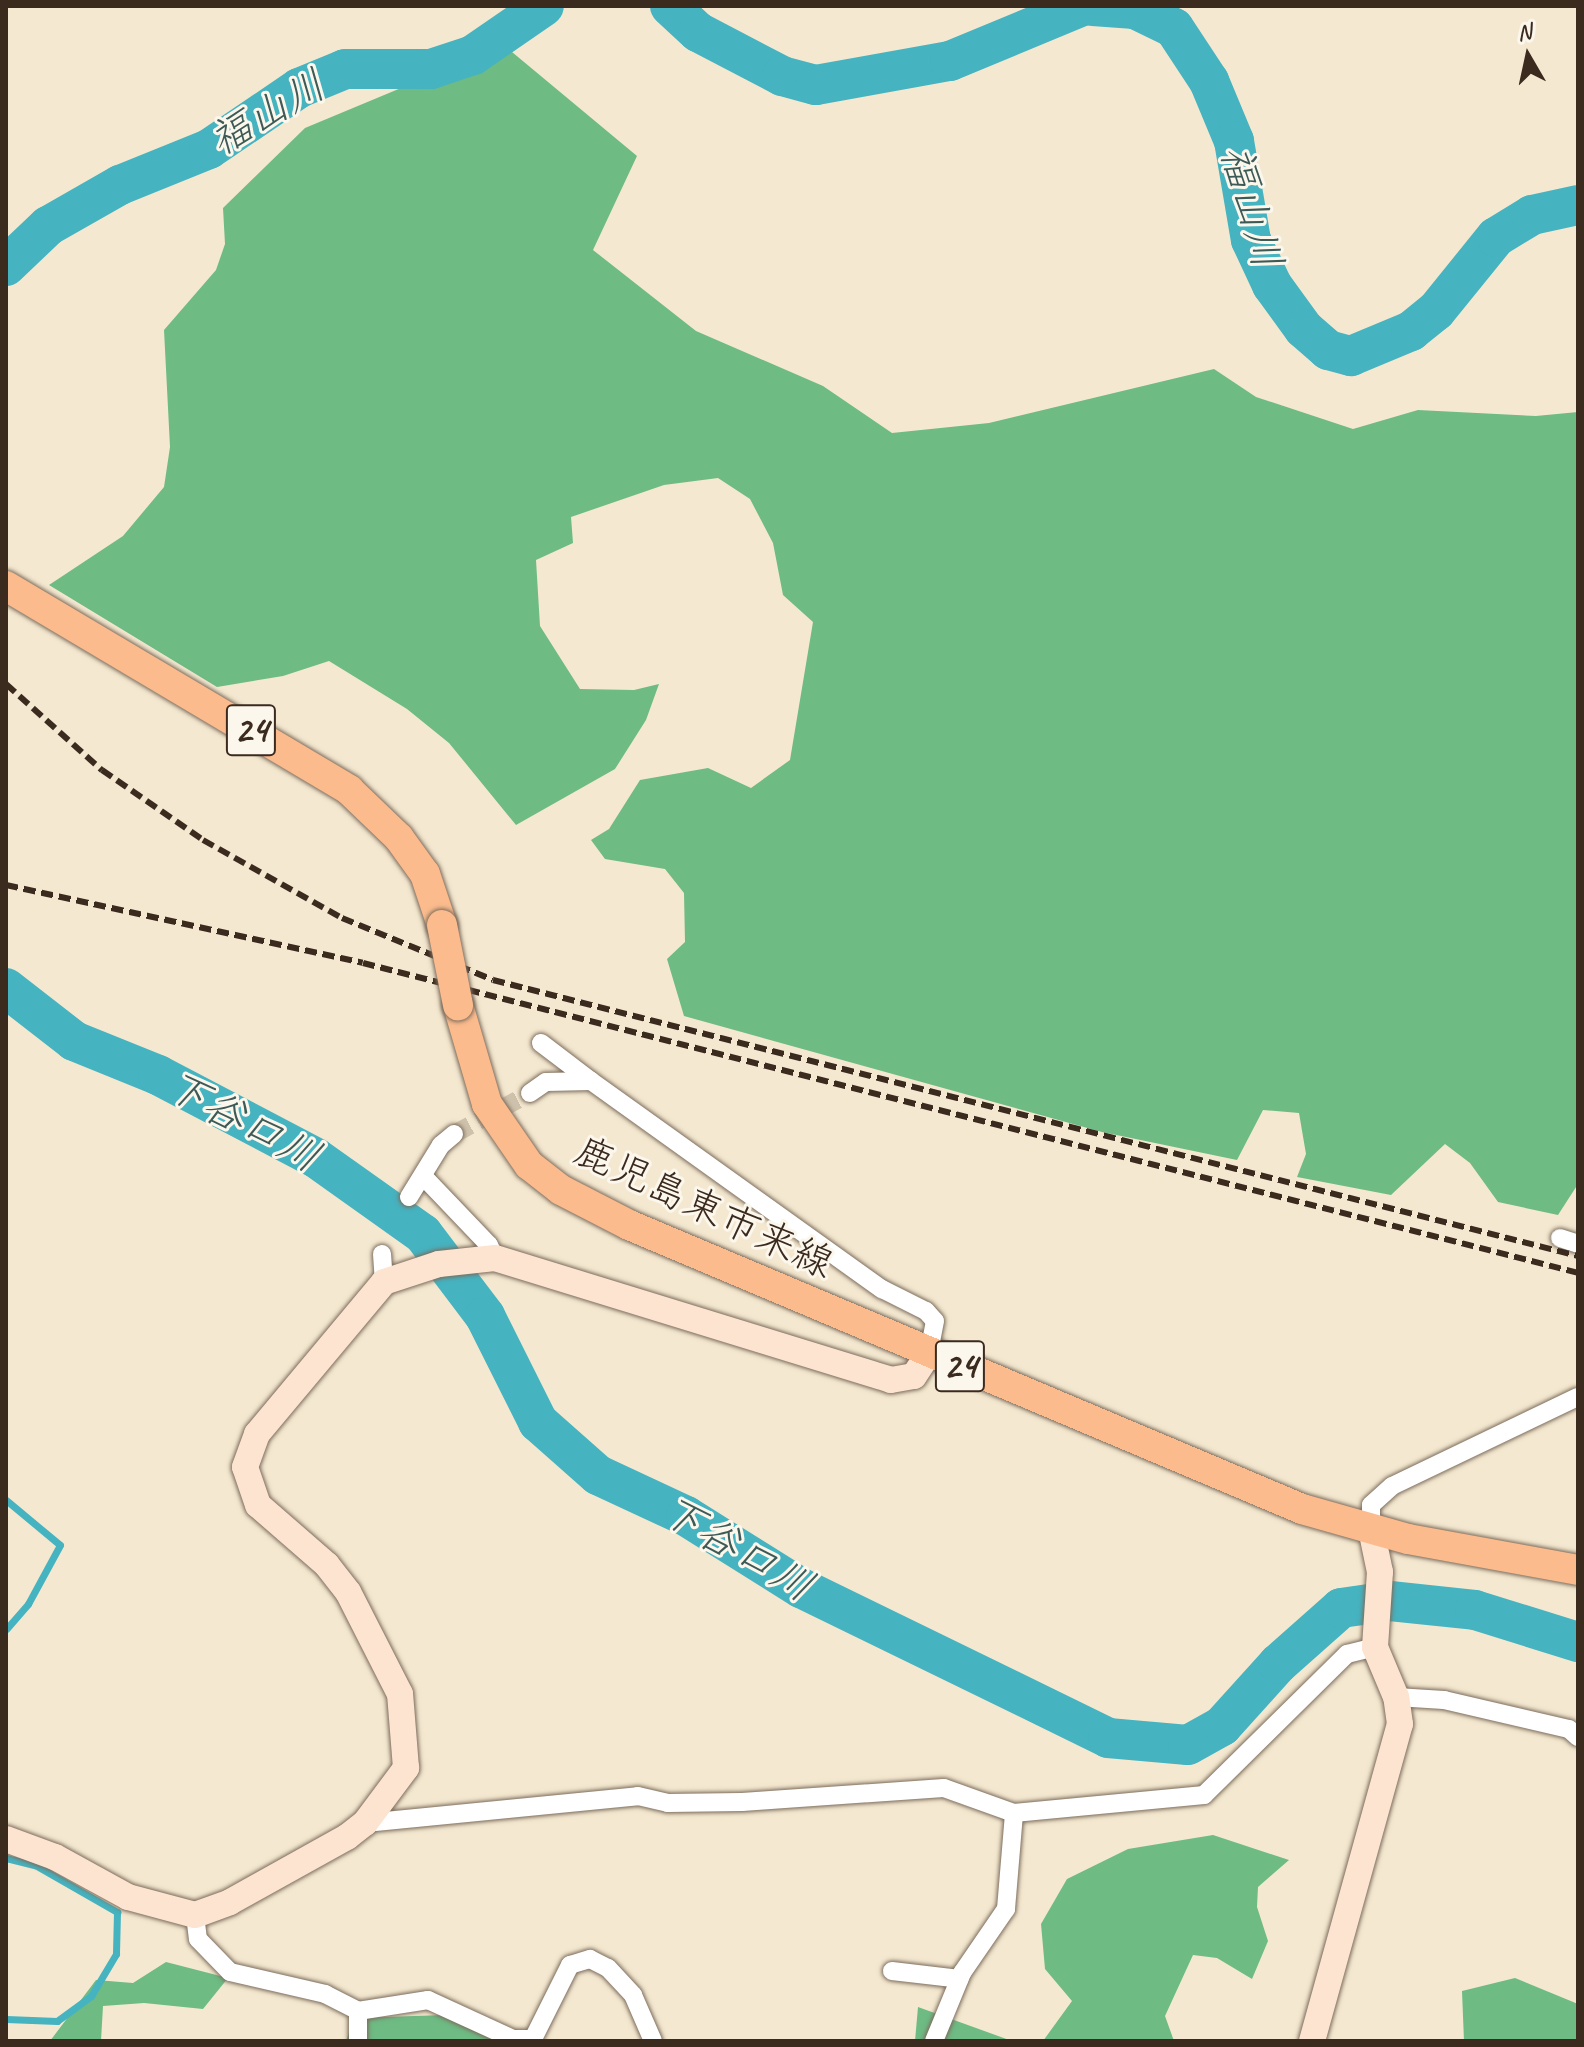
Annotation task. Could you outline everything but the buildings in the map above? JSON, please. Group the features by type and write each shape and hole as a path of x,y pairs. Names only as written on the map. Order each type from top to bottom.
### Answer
{"main road":[{"name":"鹿児島東市来線","path":"6,586 349,790 399,838 425,874 442,925 458,1005 487,1104 529,1165 561,1190 629,1225 1240,1486 1371,1529 1578,1570"}],"street":[{"path":"6,1839 55,1857 128,1897 195,1915 230,1902 365,1823 406,1768 400,1694 348,1592 327,1565 258,1505 245,1467 257,1434 395,1278 482,1258 891,1380 914,1376 929,1353 935,1321 926,1311 882,1289 541,1043"},
{"path":"530,1093 546,1082 591,1081"},
{"path":"409,1197 441,1145 454,1134"},
{"path":"423,1176 489,1245 482,1258"},
{"path":"382,1254 395,1278"},
{"path":"1312,2041 1397,1748 1396,1697 1375,1638 1380,1572 1371,1529 1371,1505 1392,1486 1578,1397"},
{"path":"365,1823 638,1796 668,1803 742,1802 893,1789 944,1788 1014,1813 1204,1795 1347,1654 1375,1638"},
{"path":"1396,1697 1444,1700 1569,1729 1578,1737"},
{"path":"934,2041 960,1979 1006,1909 1014,1813"},
{"path":"195,1915 198,1939 230,1972 325,1994 358,2011 428,2000 513,2039 534,2040 570,1965 590,1959 608,1968 633,1995 653,2041"},
{"path":"892,1971 960,1979"},
{"path":"358,2011 358,2041"}],"green space":[{"path":"512,52 637,156 593,250 696,331 823,386 892,433 989,423 1214,369 1256,397 1353,429 1418,410 1536,416 1578,412 1578,1184 1558,1215 1498,1202 1470,1163 1445,1144 1391,1195 1297,1177 1306,1154 1299,1113 1263,1110 1237,1160 1102,1132 684,1016 667,959 685,942 684,893 665,869 605,859 591,840 609,829 640,780 708,768 751,788 790,760 813,622 783,595 773,543 750,499 718,478 664,485 571,517 573,543 536,560 540,626 580,689 634,690 659,684 646,720 615,769 516,825 449,743 407,709 329,661 283,676 217,687 49,585 123,536 164,487 170,447 164,330 216,270 225,244 223,208 305,128 401,88"},
{"path":"1213,1835 1289,1860 1258,1887 1257,1907 1268,1941 1252,1979 1217,1958 1193,1955 1165,2016 1174,2041 1043,2041 1072,2001 1045,1969 1041,1924 1067,1879 1128,1849"},
{"path":"166,1962 228,1978 203,2009 144,2003 103,2006 101,2041 50,2041 96,1980 133,1983"},
{"path":"1515,1978 1578,2004 1578,2041 1464,2041 1462,1991"},
{"path":"918,2007 1012,2041 915,2041"},
{"path":"445,2015 508,2041 346,2041 354,2018"}],"waterway":[{"name":"福山川","path":"6,266 48,226 120,185 209,149 299,88 345,69 431,69 473,55 544,6"},
{"name":"福山川","path":"670,6 698,32 782,76 816,85 950,61 1083,6"},
{"name":"福山川","path":"1093,6 1135,9 1174,28 1209,81 1234,141 1251,240 1272,285 1304,329 1328,350 1351,356 1411,331 1436,311 1496,237 1532,215 1578,205"},
{"name":"下谷口川","path":"6,988 74,1041 158,1075 316,1158 423,1234 485,1316 538,1422 598,1475 686,1516 801,1588 1108,1738 1188,1745 1222,1726 1278,1664 1341,1608 1390,1601 1475,1610 1578,1642"},
{"path":"6,1500 60,1545 28,1604 6,1629"},
{"path":"6,1858 35,1865 117,1912 116,1954 91,1996 57,2021 6,2019"}],"tunnel":[{"path":"454,1134 530,1093"}],"railway":[{"path":"6,684 102,770 203,840 342,918 493,980 1578,1256"},
{"path":"6,885 363,963 1578,1273"}]}
